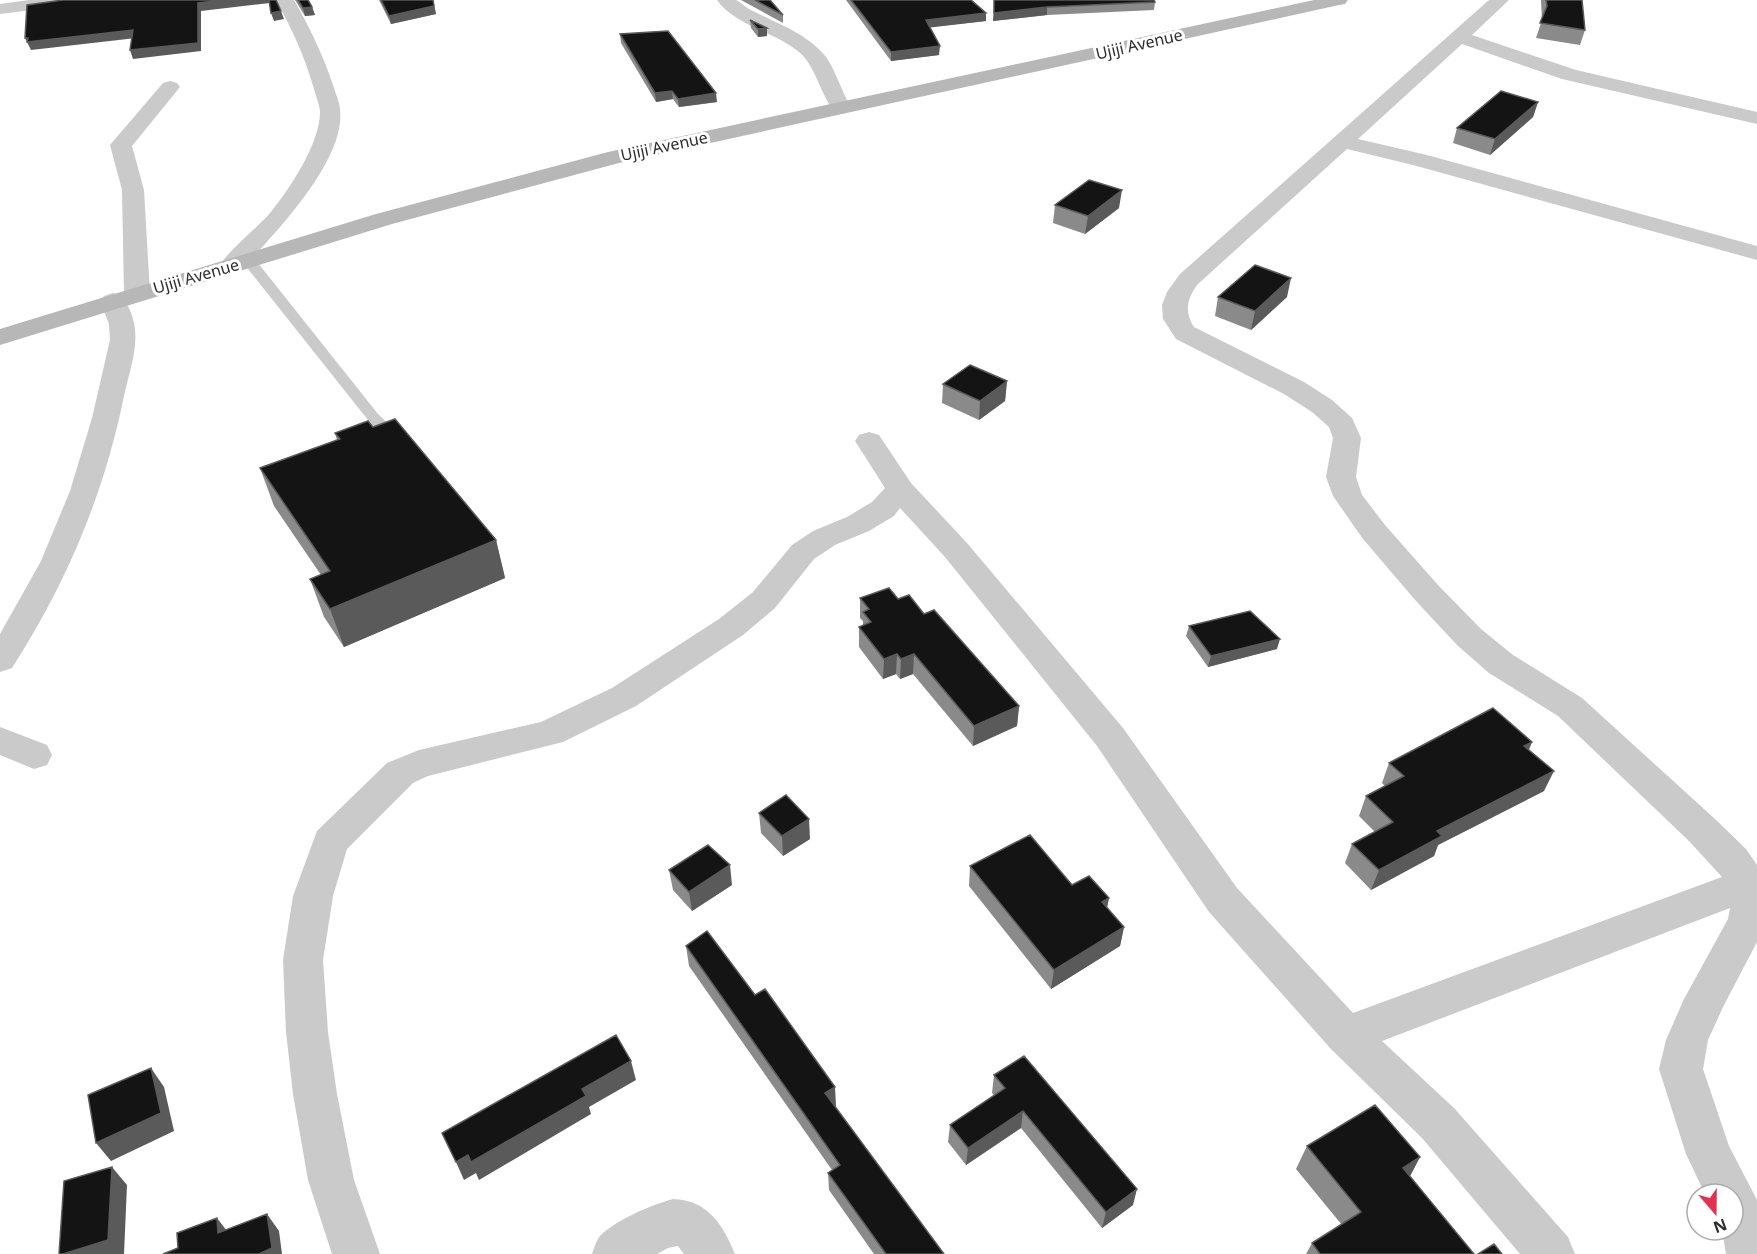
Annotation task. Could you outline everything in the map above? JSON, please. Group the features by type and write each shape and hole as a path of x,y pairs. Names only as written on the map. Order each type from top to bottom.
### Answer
{"main road":[{"name":"Ujiji Avenue","path":"0,337 124,297 498,187 616,157 1340,0"}],"street":[{"path":"0,9 72,0"},
{"path":"240,263 293,198 315,162 326,135 330,110 317,66 302,30 285,0"},
{"path":"726,0 739,12 782,32 815,58 825,71 833,98 842,107"},
{"path":"1500,0 1189,279 1179,291 1174,303 1173,314 1185,333 1198,342 1294,388 1322,406 1342,424 1347,438 1341,471 1344,490 1374,532 1427,593 1469,637 1501,664 1570,707 1702,830 1753,882 1752,899 1746,922 1691,1029 1681,1069 1709,1154 1723,1182"},
{"path":"1460,37 1496,52 1555,71 1757,118"},
{"path":"0,660 22,629 55,565 84,493 107,418 121,350 133,190 121,145 170,87"},
{"path":"1344,142 1419,160 1757,253"},
{"path":"869,441 900,489 956,550 1110,737 1223,900 1346,1035 1438,1123 1551,1254"},
{"path":"356,1254 331,1180 315,1094 307,1032 303,972 313,896 330,842 400,773 419,764 550,733 624,697 731,627 764,600 802,552 824,538 858,524 883,509 900,489"},
{"path":"0,740 34,755"},
{"path":"1346,1035 1753,882"},
{"path":"616,1254 650,1230 682,1222 693,1227 711,1254"},
{"path":"1745,1225 1750,1254"}],"lane":[{"path":"240,263 373,417 401,446"}],"building":[{"path":"63,0 223,0 198,3 198,43 130,50 133,30 27,42 28,38 25,38 27,5"},
{"path":"269,0 276,0 281,11 271,13"},
{"path":"298,0 308,0 312,7 303,8"},
{"path":"381,0 433,0 434,6 389,16"},
{"path":"755,0 770,0 783,15"},
{"path":"851,0 971,0 986,13 926,20 940,46 891,52"},
{"path":"994,0 1154,0 1155,2 1047,7 994,13"},
{"path":"1546,0 1582,0 1585,30 1540,23 1547,6"},
{"path":"750,20 767,28 758,29"},
{"path":"668,31 716,93 678,99 672,91 655,93 620,34"},
{"path":"1501,91 1538,102 1495,139 1457,128"},
{"path":"1089,180 1122,190 1088,216 1055,205"},
{"path":"1255,265 1291,278 1255,311 1218,297"},
{"path":"970,365 1007,381 980,401 943,384"},
{"path":"395,419 496,540 330,609 310,579 330,571 260,468 340,439 335,433 368,421 373,427"},
{"path":"889,588 898,599 909,595 924,614 934,610 1019,706 974,726 914,654 901,659 897,654 884,659 859,627 871,622 863,612 869,609 860,598"},
{"path":"1250,611 1280,639 1211,656 1189,626"},
{"path":"1493,708 1532,742 1524,746 1554,771 1437,831 1442,836 1379,870 1352,844 1393,822 1366,796 1404,776 1389,763"},
{"path":"786,795 809,819 782,836 759,813"},
{"path":"1030,835 1072,885 1089,876 1109,898 1102,902 1124,927 1054,970 970,866"},
{"path":"708,845 730,865 689,892 669,870"},
{"path":"707,931 755,995 765,989 835,1087 825,1093 944,1254 886,1254 828,1173 840,1165 686,946"},
{"path":"616,1035 631,1061 582,1089 586,1096 471,1162 468,1155 456,1162 442,1133"},
{"path":"1024,1056 1137,1189 1106,1212 1023,1111 968,1148 950,1125 1005,1088 994,1075"},
{"path":"151,1068 161,1113 96,1143 88,1095"},
{"path":"1375,1105 1420,1157 1403,1168 1474,1254 1320,1254 1312,1243 1361,1212 1307,1146"},
{"path":"112,1167 108,1240 59,1254 64,1181"},
{"path":"267,1214 272,1248 259,1254 163,1254 178,1248 177,1233 217,1218 218,1233"},
{"path":"1494,1244 1502,1254 1478,1254"}]}
